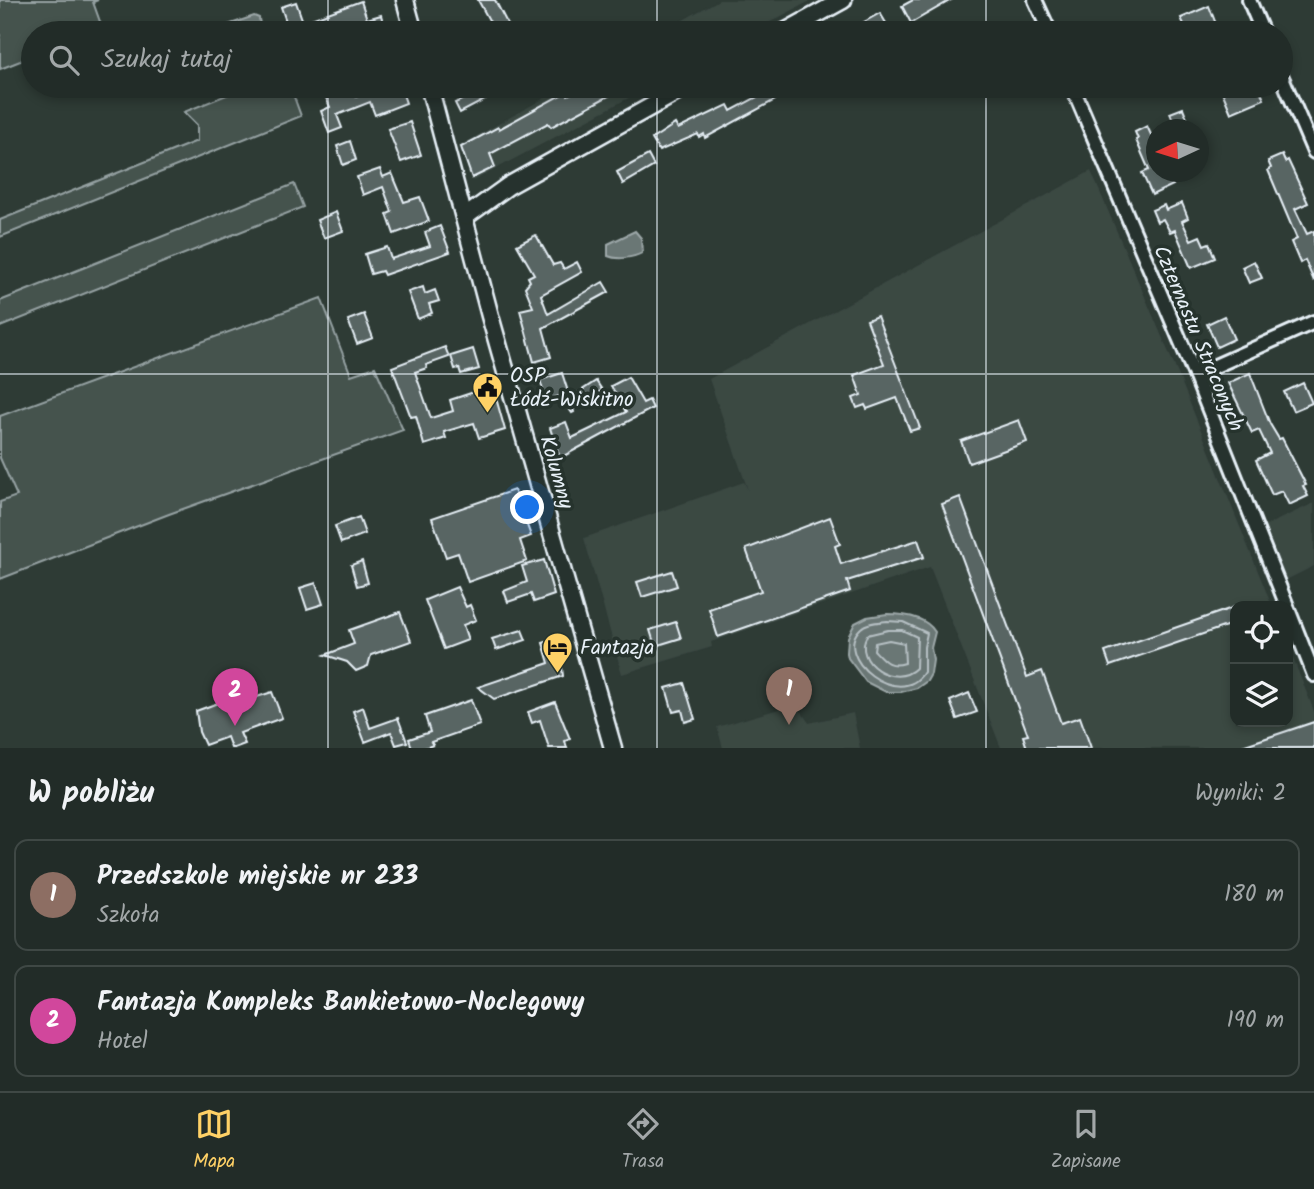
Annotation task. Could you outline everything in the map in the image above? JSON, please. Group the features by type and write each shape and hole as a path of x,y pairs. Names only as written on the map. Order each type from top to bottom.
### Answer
{"street":[{"path":"405,0 411,21"},
{"path":"805,21 843,0"},
{"path":"1035,0 1044,21"},
{"path":"1249,0 1258,21"},
{"name":"Kolumny","path":"432,98 490,316 613,748"},
{"path":"465,217 508,186 666,98"},
{"name":"Czternastu Straconych","path":"1077,98 1195,375 1284,601"},
{"path":"1291,98 1314,152"},
{"path":"1195,375 1314,322"},
{"name":"Czternastu Straconych","path":"1293,623 1313,672"}],"shaded area":[{"path":"0,0 98,0 93,2 100,21 21,21 21,61 0,69"},
{"path":"719,0 812,0 772,21 681,21"},
{"path":"219,98 294,98 301,116 0,237 0,220 197,141 197,125 184,112"},
{"path":"545,98 629,98 473,181 459,146"},
{"path":"1091,171 1181,381 1270,601 1230,601 1230,727 1293,727 1293,658 1314,711 1314,748 1001,748 930,567 711,642 712,647 622,674 584,538 744,482 748,490 709,379"},
{"path":"294,184 303,207 0,327 0,301"},
{"path":"321,298 351,375 375,367 403,430 169,514 0,579 0,502 17,496 0,458 0,416"},
{"path":"1314,503 1314,566 1278,584 1256,530"},
{"path":"796,704 809,723 853,713 860,748 723,748 717,727"}],"water":[{"path":"254,16 259,21 239,21"},
{"path":"635,231 641,238 642,253 625,258 608,256 608,244"},
{"path":"887,614 920,620 935,632 931,648 931,674 927,681 917,688 886,692 866,682 848,658 848,637 855,623 867,617"}],"building":[{"path":"478,0 495,0 506,21 489,21"},
{"path":"913,0 951,0 914,21 910,21 902,6"},
{"path":"361,1 367,19 381,15 383,21 306,21"},
{"path":"296,2 303,21 286,21 281,7"},
{"path":"1209,6 1215,21 1182,21 1181,18"},
{"path":"880,13 885,21 866,21"},
{"path":"326,98 404,98 406,103 375,115 370,102 337,115 342,128 329,133 321,111 330,107"},
{"path":"466,98 488,98 460,113 455,103"},
{"path":"555,98 605,98 551,127 548,123 490,154 495,167 472,178 461,147 498,127 499,129"},
{"path":"755,98 775,100 705,138 704,134 699,137 698,134 659,151 652,139 675,124 678,129 728,105 731,111"},
{"path":"1225,98 1264,99 1231,113"},
{"path":"1183,108 1188,119 1172,119 1170,113"},
{"path":"410,122 421,155 401,162 388,129"},
{"path":"1146,126 1146,163 1136,140 1138,139 1135,132"},
{"path":"350,141 356,160 343,165 337,146"},
{"path":"648,155 654,166 623,184 617,172"},
{"path":"1282,155 1285,162 1288,160 1308,203 1295,209 1307,234 1314,231 1314,281 1305,260 1300,263 1291,242 1297,239 1268,170 1271,168 1268,161"},
{"path":"380,169 383,177 392,173 404,202 420,197 429,221 394,234 387,214 392,212 383,187 363,195 357,177"},
{"path":"1146,182 1172,182 1173,185 1152,195"},
{"path":"1182,203 1188,218 1182,221 1191,240 1200,236 1204,245 1209,243 1215,258 1191,268 1175,230 1170,232 1163,219 1157,222 1152,210 1164,205 1166,210"},
{"path":"336,212 343,231 324,238 317,220"},
{"path":"440,226 450,252 384,275 382,271 371,274 365,254 387,247 391,259 430,246 425,232"},
{"path":"536,235 553,265 560,263 564,269 577,262 582,272 541,295 548,314 603,282 609,292 543,328 551,357 534,362 520,310 533,307 525,287 530,281 528,277 534,274 517,245"},
{"path":"1254,261 1262,278 1249,283 1242,267"},
{"path":"423,287 425,294 435,290 439,301 429,304 432,313 418,319 408,292"},
{"path":"364,314 373,338 357,344 348,320"},
{"path":"877,316 920,428 910,431 897,398 867,409 865,405 857,408 853,398 861,395 854,375 884,364 867,320"},
{"path":"1224,316 1234,339 1217,347 1207,324"},
{"path":"445,347 449,357 415,372 431,418 453,411 450,400 477,391 481,403 496,398 505,430 479,438 474,423 444,432 446,438 424,445 416,416 411,417 392,367"},
{"path":"473,349 479,369 461,374 459,368 455,369 451,356"},
{"path":"562,373 570,398 596,381 602,390 573,409 572,413 560,396 546,400 540,380"},
{"path":"1250,373 1270,424 1279,439 1282,438 1306,485 1303,486 1308,496 1289,505 1282,491 1272,495 1256,460 1270,453 1259,430 1252,433 1228,383"},
{"path":"628,377 643,403 649,400 653,408 560,458 550,428 566,422 572,438 626,412 611,386"},
{"path":"1303,383 1312,403 1293,411 1284,392"},
{"path":"1019,420 1027,442 969,463 961,441"},
{"path":"514,490 531,536 520,540 527,561 468,582 458,553 446,557 432,518"},
{"path":"960,497 1027,677 1042,671 1061,723 1080,717 1091,748 1027,748 1023,736 1028,735 942,504"},
{"path":"359,517 365,534 341,543 335,526"},
{"path":"830,517 840,544 835,546 841,564 918,540 924,557 847,581 850,591 718,637 709,609 761,591 746,549"},
{"path":"544,560 554,595 534,602 531,594 508,602 504,591 527,582 522,566"},
{"path":"362,561 368,583 357,586 351,565"},
{"path":"672,571 677,586 642,597 637,582"},
{"path":"316,583 323,604 307,609 300,588"},
{"path":"457,587 466,607 470,605 476,620 463,625 468,640 444,649 425,600"},
{"path":"1230,609 1230,625 1110,666 1105,652"},
{"path":"400,612 411,641 371,655 368,666 356,671 347,662 325,655 354,644 349,630"},
{"path":"676,622 681,638 655,646 650,630"},
{"path":"522,630 526,640 496,650 492,639"},
{"path":"562,637 568,656 561,659 563,676 494,699 478,687 549,663 543,643"},
{"path":"684,683 695,719 685,722 682,710 673,712 666,688"},
{"path":"272,692 282,718 240,733 245,744 234,748 231,748 227,737 205,745 199,732 196,711 237,696 239,703"},
{"path":"969,693 977,712 957,719 950,701"},
{"path":"471,700 480,725 431,742 433,745 425,748 412,748 409,739 430,732 425,716"},
{"path":"555,702 570,739 565,741 567,748 549,748 540,720 532,723 528,712"},
{"path":"363,707 370,728 398,718 407,742 396,745 391,732 365,742 353,711"},
{"path":"1314,722 1314,748 1242,748 1242,746"}],"place":[{"name":"OSP Łódź-Wiskitno","path":"487,414"},
{"name":"Fantazja","path":"557,674"},
{"name":"Przedszkole miejskie nr 233","path":"789,725"},
{"name":"Fantazja Kompleks Bankietowo-Noclegowy","path":"235,726"}]}
